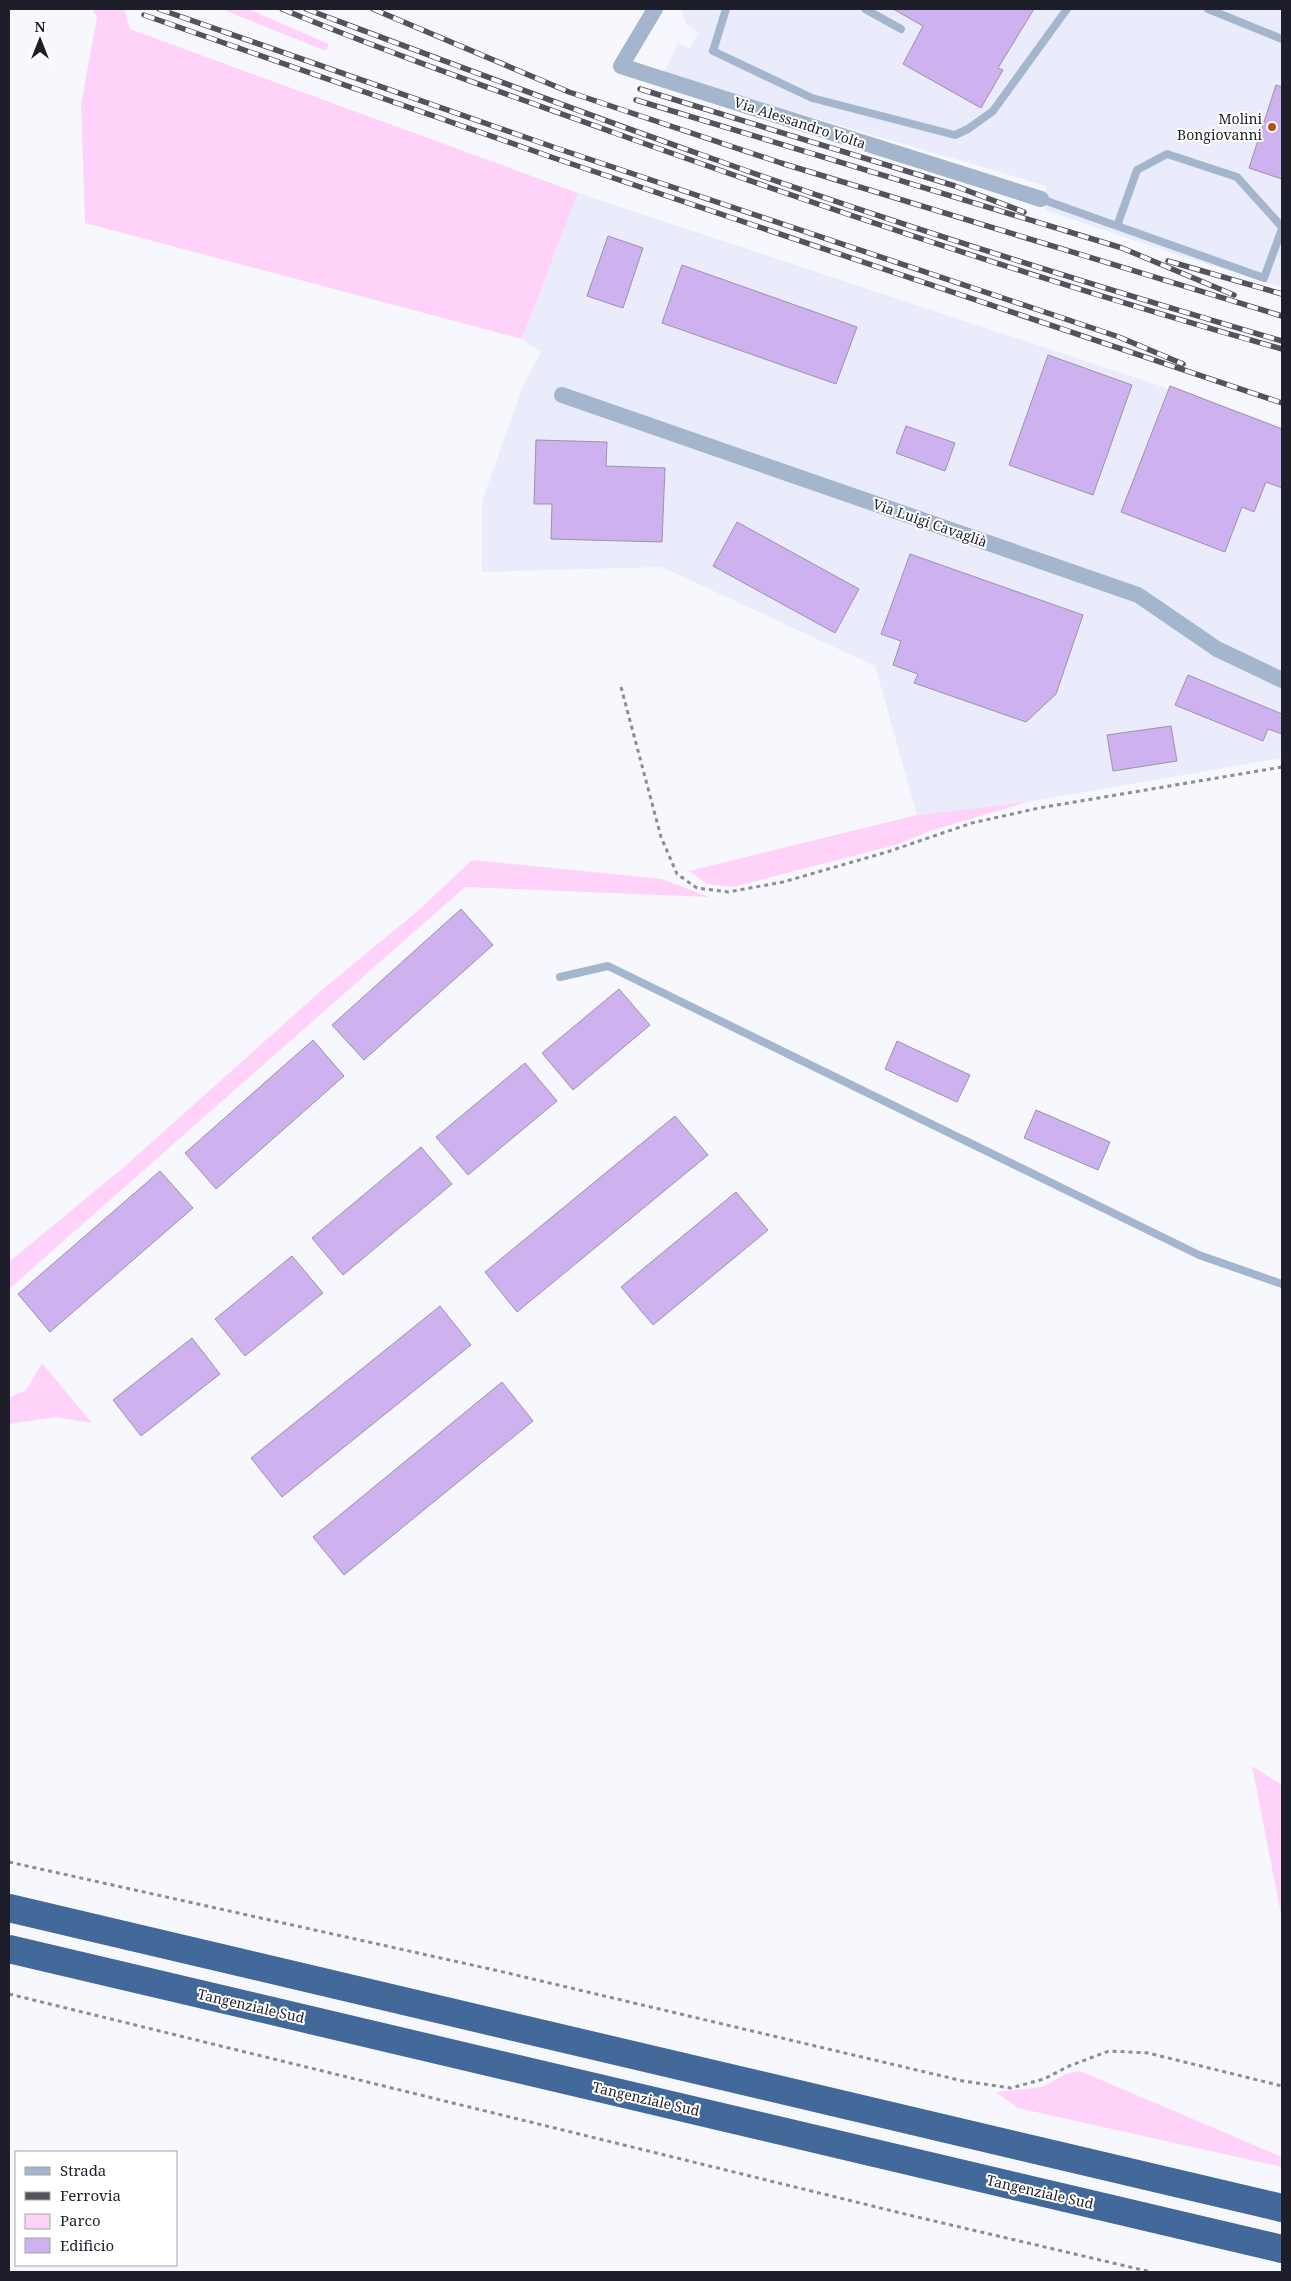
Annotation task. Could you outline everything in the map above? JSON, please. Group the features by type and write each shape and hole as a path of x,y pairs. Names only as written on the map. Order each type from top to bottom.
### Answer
{"highway":[{"path":"9,1908 1282,2208"},
{"name":"Tangenziale Sud","path":"9,1949 1282,2249"}],"street":[{"name":"Via Alessandro Volta","path":"655,9 621,66 1041,200"},
{"name":"Via Luigi Cavaglià","path":"562,395 1138,595 1217,650 1282,680"}],"lane":[{"path":"726,9 713,51 812,98 955,135 994,112 1067,9"},
{"path":"865,9 901,29"},
{"path":"1208,9 1282,39"},
{"path":"1041,200 1264,278 1282,228 1237,177 1166,154 1137,170 1117,226"},
{"path":"560,977 608,966 1199,1256 1282,1284"}],"path":[{"path":"621,687 661,837 677,874 697,888 728,892 783,882 887,852 972,823 1030,810 1282,767"},
{"path":"9,1862 499,1971 963,2081 1011,2088 1044,2079 1070,2066 1109,2051 1148,2053 1282,2086"},
{"path":"9,1994 913,2216 1151,2272"}],"shaded area":[{"path":"681,9 1282,9 1282,287 1177,255 1045,210 1046,186 663,73 678,43 689,49 699,33 686,24"},
{"path":"578,193 1282,426 1282,758 1027,802 917,815 875,666 662,567 482,572 482,501 523,386 541,352 522,339"}],"green space":[{"path":"92,9 124,9 130,29 578,193 522,339 85,223 81,105 97,17"},
{"path":"222,9 248,9 329,44 326,51"},
{"path":"1027,802 930,831 899,844 733,887 707,884 689,871 917,815"},
{"path":"472,860 662,879 709,897 465,887 9,1289 9,1262 124,1167 323,989 420,909"},
{"path":"42,1363 92,1423 56,1417 9,1424 9,1398 26,1390"},
{"path":"1252,1766 1282,1785 1282,1919"},
{"path":"1080,2071 1282,2157 1282,2167 1018,2108 996,2092 1042,2087 1068,2073"}],"building":[{"path":"893,9 1034,9 998,68 1003,70 981,108 903,64 923,26"},
{"name":"Molini Bongiovanni","path":"1276,85 1282,87 1282,179 1249,168"},
{"path":"608,236 643,248 623,308 587,296"},
{"path":"682,265 857,327 836,384 662,323"},
{"path":"1048,355 1132,385 1093,495 1009,465"},
{"path":"1170,386 1282,429 1282,488 1266,482 1254,512 1242,507 1225,552 1121,512"},
{"path":"906,426 955,443 945,471 896,453"},
{"path":"536,440 607,442 606,466 665,468 662,542 551,539 552,504 534,504"},
{"path":"737,522 859,589 835,633 713,566"},
{"path":"910,554 1083,615 1056,694 1026,722 914,683 918,674 893,665 901,641 881,634"},
{"path":"1188,675 1282,714 1282,734 1268,729 1263,741 1175,705"},
{"path":"1171,726 1177,761 1113,771 1107,735"},
{"path":"461,909 493,945 364,1060 332,1025"},
{"path":"619,989 650,1025 573,1090 542,1053"},
{"path":"313,1040 344,1076 216,1189 185,1153"},
{"path":"897,1041 970,1075 957,1102 885,1069"},
{"path":"525,1063 557,1101 468,1175 436,1137"},
{"path":"1036,1110 1110,1142 1098,1170 1024,1138"},
{"path":"675,1116 708,1155 517,1312 485,1272"},
{"path":"421,1147 452,1184 343,1275 312,1238"},
{"path":"160,1171 193,1208 50,1332 18,1294"},
{"path":"736,1192 768,1230 653,1325 621,1287"},
{"path":"292,1256 323,1293 245,1356 215,1319"},
{"path":"440,1306 471,1345 282,1497 251,1458"},
{"path":"192,1338 220,1374 141,1436 113,1400"},
{"path":"502,1382 533,1421 344,1575 313,1537"}],"railway":[{"path":"159,9 556,148 1119,337 1183,364"},
{"path":"282,9 364,42 490,88 863,219 1030,274 1282,349"},
{"path":"306,9 505,84 848,206 1137,298 1282,341"},
{"path":"373,9 569,92 781,163 1282,316"},
{"path":"144,15 554,158 1282,403"},
{"path":"640,89 955,186 1024,212"},
{"path":"636,100 1122,248 1234,295"},
{"path":"1168,261 1282,294"}],"place":[{"name":"Molini Bongiovanni","path":"1272,127"}]}
